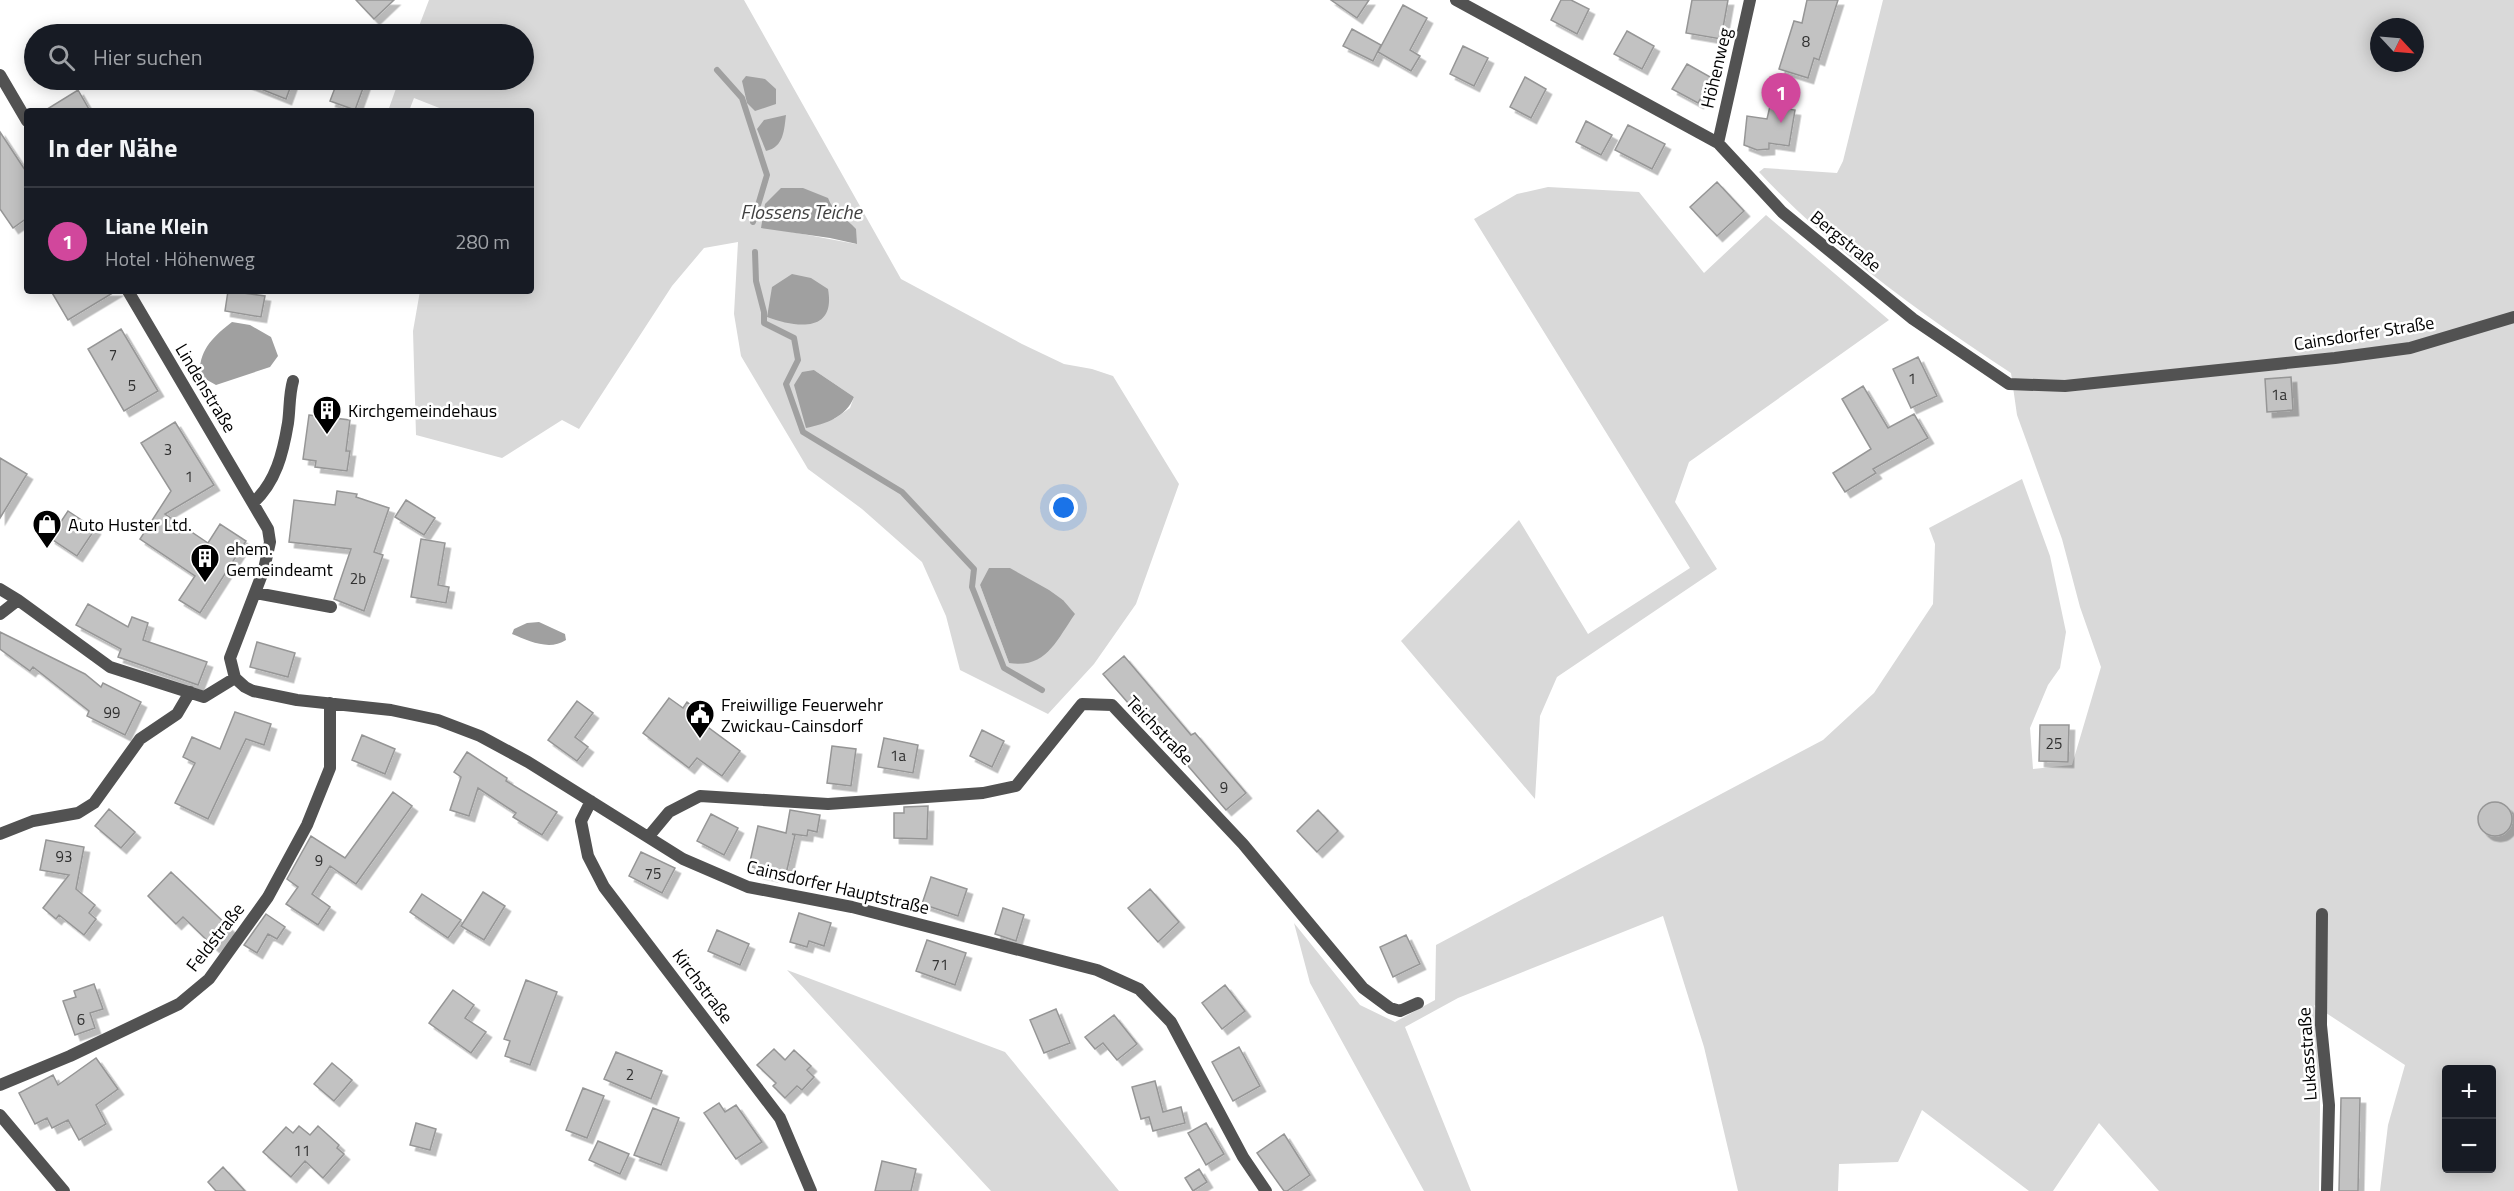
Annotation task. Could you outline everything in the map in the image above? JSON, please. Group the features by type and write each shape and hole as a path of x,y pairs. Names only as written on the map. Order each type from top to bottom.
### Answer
{"street":[{"name":"Bergstraße","path":"1456,0 1718,143 1791,219 1913,319 2009,384 2065,386 2252,367"},
{"name":"Höhenweg","path":"1718,143 1750,0"},
{"path":"0,75 24,116"},
{"name":"Lindenstraße","path":"130,294 268,529 270,542 256,593 230,658 235,678"},
{"name":"Cainsdorfer Straße","path":"2252,367 2410,348 2514,317"},
{"path":"253,503 266,491 280,461 293,381"},
{"path":"0,589 110,667 204,697 235,678"},
{"path":"256,593 331,607"},
{"path":"0,614 18,600"},
{"name":"Cainsdorfer Hauptstraße","path":"235,678 253,691 391,710 438,720 480,736 649,836 683,859 748,888 852,907 1086,967 1139,989 1171,1023 1243,1158 1266,1191"},
{"path":"0,834 33,821 78,813 94,802 140,739 177,714 190,692"},
{"name":"Feldstraße","path":"0,1085 70,1056 179,1004 209,980 268,897 303,834 330,768 330,703"},
{"name":"Teichstraße","path":"649,836 669,812 700,796 828,804 983,793 1016,786 1083,704 1112,705 1243,844 1364,988 1390,1008 1400,1011 1418,1003"},
{"name":"Kirchstraße","path":"591,801 581,821 588,856 604,887 780,1118 811,1191"},
{"name":"Lukasstraße","path":"2322,914 2321,1025 2329,1105 2328,1191"},
{"path":"0,1115 64,1191"}],"shaded area":[{"path":"429,0 744,0 901,279 1064,364 1092,369 1113,376 1179,484 1136,604 1094,664 1048,714 960,670 946,616 922,562 862,509 808,469 741,356 734,314 738,242 704,248 672,286 579,429 562,420 502,458 416,435 413,331 419,294 534,294 534,108 439,108 414,98 410,108 389,108 395,90 534,90 534,24 420,24","holes":["832,209 846,217 856,244 781,230","814,370 854,397 850,408 834,419","1009,568 1063,600 1009,663 980,585"]},
{"path":"1883,0 2514,0 2514,1191 2380,1191 2388,1125 2405,1065 2314,1005 2321,1025 2319,1191 2159,1191 2099,1123 2053,1191 2029,1191 1922,1110 1898,1162 1839,1164 1838,1191 1738,1191 1704,1047 1663,916 1458,998 1405,1027 1471,1191 1424,1191 1310,983 1294,923 1360,1005 1395,1022 1435,1000 1436,945 1823,740 1874,693 1933,604 1935,544 1929,528 2022,479 2050,556 2066,632 2060,668 2048,685 2030,728 2033,769 2072,765 2101,667 2080,607 2062,539 2017,415 2011,373 1944,328 1879,280 1787,201 1759,172 1764,168 1837,173 1843,161"},
{"path":"1548,187 1639,192 1704,273 1766,215 1889,320 1689,462 1675,502 1717,569 1557,677 1540,716 1535,799 1401,641 1519,520 1588,634 1690,568 1474,219 1517,194"},
{"path":"787,970 1005,1052 1119,1191 991,1191"}],"water":[{"path":"746,76 765,79 776,89 776,104 755,111 747,103 742,81"},
{"path":"786,115 780,142 766,151 757,129 764,120"},
{"name":"Flossens Teiche","path":"781,188 803,188 828,198 836,211 856,229 857,244 761,228 765,204"},
{"path":"792,274 811,278 828,289 829,303 826,313 812,324 802,325 767,317 772,287"},
{"path":"232,322 250,325 271,337 278,356 270,367 216,385 200,376 204,351 213,338"},
{"path":"814,370 854,397 841,415 806,428 794,385 802,372"},
{"path":"989,568 1010,568 1049,590 1063,600 1075,614 1049,651 1032,662 1009,663 980,585"},
{"path":"539,622 565,634 566,640 546,645 512,634 514,629 527,623"}],"building":[{"path":"356,0 394,0 374,19"},
{"path":"1331,0 1369,0 1357,18"},
{"path":"1561,0 1571,0 1589,9 1577,34 1551,20"},
{"path":"1692,0 1728,0 1721,39 1686,33"},
{"path":"1807,0 1838,0 1819,60 1814,58 1808,78 1779,69 1794,21 1802,23"},
{"path":"1403,5 1427,18 1410,50 1420,56 1411,71 1378,52"},
{"path":"1352,29 1381,45 1373,61 1343,46"},
{"path":"1627,31 1654,46 1642,69 1614,54"},
{"path":"1463,46 1488,58 1474,86 1450,74"},
{"path":"1687,64 1712,78 1698,103 1672,89"},
{"path":"1525,77 1546,89 1531,118 1510,107"},
{"path":"78,90 88,108 49,108"},
{"path":"263,90 289,90 286,99"},
{"path":"334,90 362,90 356,108 330,101"},
{"path":"1770,106 1795,110 1789,146 1769,143 1769,149 1757,150 1744,145 1747,116 1767,119"},
{"path":"1586,121 1612,135 1601,155 1576,142"},
{"path":"1628,125 1665,144 1652,169 1615,150"},
{"path":"0,132 24,168 24,220 13,228 0,209"},
{"path":"1717,182 1744,211 1717,236 1690,207"},
{"path":"53,294 111,294 68,320"},
{"path":"228,294 265,296 261,317 225,311"},
{"path":"121,329 158,391 124,411 88,349"},
{"path":"1918,357 1937,396 1911,408 1893,369"},
{"path":"2291,377 2293,410 2267,412 2265,379"},
{"path":"1863,386 1888,428 1914,414 1928,438 1873,469 1876,473 1845,492 1833,473 1871,449 1842,399"},
{"name":"Kirchgemeindehaus","path":"309,415 350,420 346,451 350,451 347,471 315,467 316,461 303,459"},
{"path":"175,422 214,485 165,514 208,543 220,524 246,541 200,613 179,600 195,576 140,539 171,491 141,443"},
{"path":"0,458 27,474 0,518"},
{"path":"337,491 357,494 356,497 389,508 374,552 383,555 364,611 334,599 351,549 289,542 294,500 335,505"},
{"path":"406,500 435,518 424,535 395,517"},
{"path":"68,511 95,529 77,556 50,538"},
{"path":"421,539 445,543 438,585 449,587 446,603 411,597"},
{"path":"88,604 128,627 132,617 148,623 143,640 207,662 198,685 118,657 121,649 76,625"},
{"path":"0,632 85,674 101,687 103,683 141,702 125,735 87,716 89,711 33,667 30,671 0,649"},
{"path":"257,642 295,653 288,677 250,667"},
{"path":"1124,656 1191,735 1195,733 1246,793 1226,810 1158,731 1155,734 1103,674"},
{"path":"669,698 683,708 687,702 705,716 701,722 740,751 722,776 697,758 689,768 643,733"},
{"path":"577,701 593,713 575,737 588,747 577,761 548,740"},
{"path":"235,712 271,724 264,745 246,739 208,819 175,803 195,763 183,757 192,737 220,749"},
{"path":"2040,725 2069,725 2068,762 2039,761"},
{"path":"982,730 1004,741 992,767 970,756"},
{"path":"362,735 395,749 385,774 352,760"},
{"path":"884,738 918,745 913,773 878,767"},
{"path":"832,746 856,749 851,786 827,783"},
{"path":"467,752 507,778 506,781 557,812 542,835 513,817 516,813 478,788 469,816 450,810 461,777 454,772"},
{"path":"393,792 412,806 356,884 330,866 312,894 330,907 318,925 286,904 298,887 287,879 311,836 345,858"},
{"path":"2495,802 2507,807 2512,819 2507,831 2495,836 2483,831 2478,819 2483,807"},
{"path":"928,806 927,839 894,838 894,813 904,813 904,807"},
{"path":"109,809 135,832 121,848 95,826"},
{"path":"790,810 820,815 817,832 808,830 807,836 792,834 795,835 786,874 774,871 772,876 758,873 759,869 749,866 758,826 786,833"},
{"path":"1318,810 1338,831 1317,852 1297,831"},
{"path":"711,814 738,828 724,855 697,841"},
{"path":"46,840 84,847 76,889 95,905 89,913 96,919 84,935 59,915 56,919 43,908 69,875 40,870"},
{"path":"641,852 675,868 662,893 629,876"},
{"path":"171,872 231,929 214,947 183,917 176,924 148,896"},
{"path":"931,877 967,889 958,916 922,904"},
{"path":"1150,889 1179,922 1158,942 1128,908"},
{"path":"483,892 505,906 484,940 461,926"},
{"path":"422,894 461,920 448,938 410,912"},
{"path":"1003,908 1024,915 1016,941 995,934"},
{"path":"799,913 831,923 824,946 809,941 807,947 790,942"},
{"path":"266,914 285,927 277,939 268,934 257,953 244,945"},
{"path":"717,930 749,944 740,965 708,951"},
{"path":"1406,935 1420,964 1393,977 1380,947"},
{"path":"927,940 966,953 955,985 916,971"},
{"path":"526,980 557,992 530,1065 505,1056 510,1041 504,1039"},
{"path":"94,984 103,1009 90,1013 95,1028 75,1035 63,1001 76,997 74,991"},
{"path":"1225,985 1245,1011 1222,1029 1202,1003"},
{"path":"453,990 474,1005 465,1018 486,1032 471,1053 429,1023"},
{"path":"1056,1009 1070,1043 1044,1053 1030,1020"},
{"path":"1114,1015 1137,1044 1117,1060 1103,1043 1095,1049 1085,1037"},
{"path":"1239,1047 1260,1086 1233,1101 1212,1062"},
{"path":"774,1049 785,1060 794,1050 811,1066 807,1070 814,1077 802,1090 797,1086 785,1098 773,1086 776,1083 757,1065"},
{"path":"616,1052 662,1071 651,1099 604,1079"},
{"path":"96,1058 118,1089 96,1105 106,1124 79,1140 68,1120 52,1128 47,1118 35,1124 19,1093 53,1075 58,1085"},
{"path":"332,1063 352,1080 334,1101 314,1084"},
{"path":"1155,1081 1163,1112 1181,1107 1185,1123 1153,1131 1149,1117 1141,1119 1132,1087"},
{"path":"583,1088 604,1096 587,1138 566,1130"},
{"path":"2341,1098 2360,1098 2358,1191 2339,1191"},
{"path":"719,1103 725,1112 736,1105 762,1142 736,1159 704,1113"},
{"path":"653,1108 679,1118 661,1165 634,1155"},
{"path":"416,1123 436,1129 430,1150 410,1145"},
{"path":"1206,1123 1224,1154 1206,1165 1188,1133"},
{"path":"299,1126 310,1135 318,1126 339,1145 337,1148 344,1154 323,1178 305,1161 291,1177 263,1152 286,1127 293,1133"},
{"path":"1284,1134 1310,1175 1287,1191 1284,1191 1257,1153"},
{"path":"598,1141 629,1154 620,1174 589,1160"},
{"path":"882,1161 916,1169 911,1191 875,1191"},
{"path":"223,1167 245,1191 216,1191 208,1182"},
{"path":"1199,1169 1207,1182 1193,1191 1185,1178"}],"waterway":[{"path":"717,70 742,98 767,175 753,222"},
{"path":"755,252 756,281 764,312 764,323 794,338 798,360 786,384 803,432 902,492 974,569 972,587 1004,668 1042,690"}],"place":[{"name":"Liane Klein","path":"1781,123"},
{"name":"Kirchgemeindehaus","path":"327,436"},
{"name":"Auto Huster Ltd.","path":"47,550"},
{"name":"ehem. Gemeindeamt","path":"205,584"},
{"name":"Freiwillige Feuerwehr Zwickau-Cainsdorf","path":"700,740"}]}
